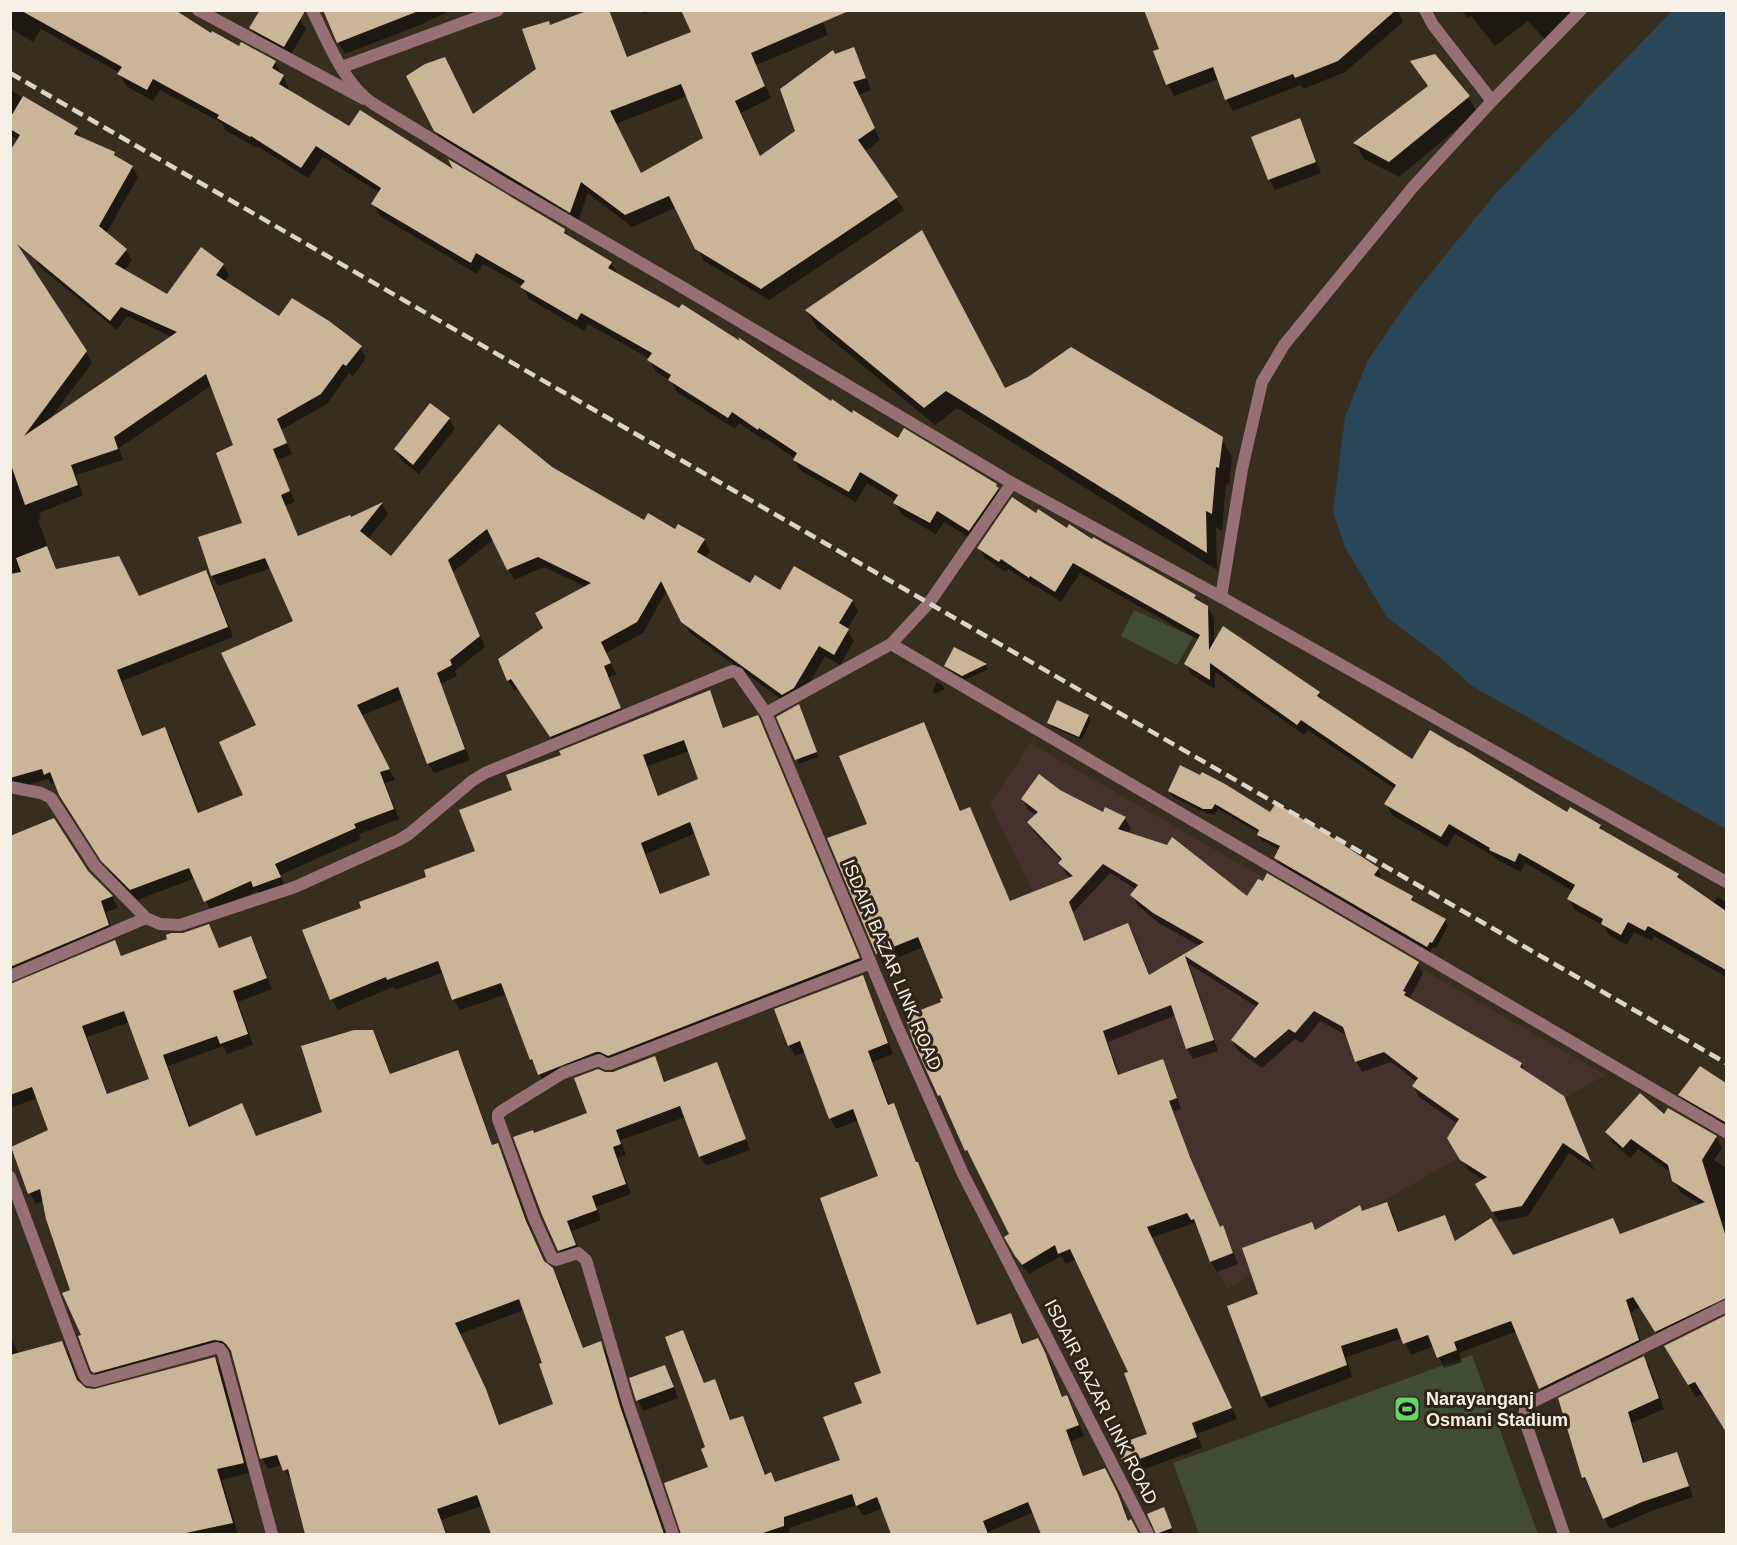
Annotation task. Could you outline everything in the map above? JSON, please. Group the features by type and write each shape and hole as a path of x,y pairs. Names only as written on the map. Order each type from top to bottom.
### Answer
{"street":[{"path":"198,10 372,103 1012,483 1221,597 1726,882"},
{"path":"312,10 342,67 363,96 372,103"},
{"path":"342,67 498,10"},
{"path":"1425,10 1433,26 1492,101"},
{"path":"1221,597 1242,469 1262,381 1284,345 1413,186 1581,10"},
{"path":"766,713 891,644 929,603 1012,483"},
{"path":"891,644 1726,1132"},
{"name":"ISDAIR BAZAR LINK ROAD","path":"146,918 160,924 180,925 296,887 409,834 472,781 485,773 727,673 733,671 738,673 766,713 963,1174 1148,1534"},
{"path":"10,787 41,792 51,798 95,866 146,918 10,976"},
{"path":"673,1534 627,1403 586,1260 578,1253 556,1260 552,1258 534,1218 498,1114 563,1073 599,1060 610,1064 871,963"},
{"path":"10,1177 84,1375 88,1380 95,1381 216,1348 224,1353 272,1534"},
{"path":"1564,1534 1524,1419 1525,1410 1530,1403 1726,1306"}],"shaded area":[{"path":"1030,743 1605,1075 1227,1289 990,804"}],"green space":[{"path":"1134,610 1193,637 1177,665 1121,636"},
{"name":"Narayanganj Osmani Stadium","path":"1472,1355 1538,1534 1199,1534 1173,1463"}],"water":[{"path":"1672,11 1726,11 1726,829 1472,686 1442,659 1387,617 1345,547 1333,512 1345,417 1368,360 1409,300 1496,193"}],"building":[{"path":"20,10 175,10 211,33 212,31 239,46 241,42 276,61 272,68 284,75 279,84 349,126 360,110 453,169 448,159 565,229 564,233 612,262 608,268 679,308 682,304 740,341 738,337 852,413 853,410 898,438 904,428 997,484 999,488 969,531 937,511 930,523 893,503 898,495 860,472 849,492 793,460 797,453 759,428 758,430 732,412 728,418 668,380 671,375 647,360 652,353 581,313 577,320 520,287 525,281 476,253 471,263 371,204 381,188 316,146 301,168 251,136 217,118 219,115 153,79 147,90 117,74 122,67"},
{"path":"260,10 304,10 284,47 249,28"},
{"path":"323,10 416,10 416,12 337,43"},
{"path":"589,10 609,10 627,57 691,32 681,10 851,10 751,53 765,86 735,101 760,156 795,131 780,89 833,50 835,54 854,47 866,78 853,82 875,128 858,140 898,197 761,289 695,249 669,196 625,215 581,182 570,213 434,131 406,76 425,64 445,57 473,114 536,69 522,29 549,21 550,25","holes":["681,84 703,138 641,173 610,111"]},
{"path":"1144,10 1396,10 1338,61 1295,78 1293,74 1225,100 1213,67 1166,85 1153,51 1159,49"},
{"path":"1435,54 1470,96 1389,162 1353,143 1428,86 1410,61"},
{"path":"23,96 78,128 74,134 115,152 114,155 133,166 99,226 127,249 115,264 167,294 201,247 224,264 216,275 279,316 292,298 329,321 362,346 346,366 343,364 321,394 277,419 287,443 273,449 290,491 281,495 298,536 350,515 351,517 383,502 360,531 391,556 499,424 552,467 644,520 648,513 675,529 678,524 705,539 697,552 750,583 755,575 780,590 794,566 853,600 839,623 849,629 834,655 819,646 794,688 782,695 681,622 661,581 637,622 601,642 611,663 604,666 621,708 550,737 511,679 507,681 498,659 543,628 535,613 591,583 538,557 507,570 487,529 448,560 480,636 450,660 452,665 437,673 465,749 427,764 398,687 357,705 390,769 380,772 394,809 354,824 356,828 275,864 281,877 253,887 251,881 204,902 189,868 130,890 101,861 59,795 50,772 44,775 42,769 10,778 10,574 21,572 16,558 47,546 56,569 119,556 139,596 206,570 228,627 117,670 142,736 165,727 198,813 243,795 219,742 256,725 221,653 293,621 265,558 211,576 198,537 242,523 216,453 233,445 206,374 114,437 118,449 71,465 78,485 25,505 10,462 10,151 20,135 10,129 10,118","holes":["17,244 110,321 121,307 177,332 24,436 87,351"]},
{"path":"1300,118 1316,162 1268,180 1251,137"},
{"path":"922,230 1005,388 1028,377 1071,347 1223,437 1219,468 1216,467 1212,514 1206,511 1207,553 946,391 924,408 805,310"},
{"path":"430,403 450,418 413,465 394,449"},
{"path":"1012,497 1036,513 1038,509 1067,528 1069,524 1092,539 1093,537 1196,595 1194,598 1208,606 1209,650 1223,626 1320,692 1317,696 1412,759 1430,730 1567,812 1570,807 1601,825 1599,828 1679,874 1677,877 1726,911 1726,970 1648,926 1645,931 1628,922 1621,935 1601,924 1603,919 1567,899 1575,885 1519,853 1515,862 1489,850 1490,848 1449,824 1441,837 1384,804 1396,785 1301,720 1297,725 1210,663 1210,680 1184,664 1200,635 1073,563 1055,592 1001,559 999,562 977,548"},
{"path":"954,647 987,664 962,676 944,666"},
{"path":"710,690 723,728 758,715 860,958 608,1056 596,1052 538,1075 532,1059 530,1060 501,983 452,1000 438,961 387,980 386,977 330,1000 302,930 361,908 359,902 426,877 424,870 475,851 459,810 512,790 506,775 561,755 559,751","holes":["684,740 698,779 658,796 643,755","690,822 710,875 660,894 641,843"]},
{"path":"1057,700 1089,715 1079,737 1047,723"},
{"path":"799,704 817,752 795,760 776,717"},
{"path":"924,722 960,811 970,807 1010,901 1073,876 1058,863 1062,859 1027,822 1038,812 1021,799 1039,774 1060,790 1103,812 1105,807 1126,817 1118,829 1167,845 1172,837 1247,896 1258,879 1263,881 1267,873 1419,962 1403,991 1406,992 1404,995 1522,1063 1520,1067 1564,1096 1591,1162 1563,1143 1522,1206 1492,1212 1475,1184 1487,1177 1460,1160 1447,1138 1459,1119 1412,1086 1418,1078 1384,1052 1355,1062 1343,1027 1314,1011 1295,1033 1289,1029 1255,1058 1231,1040 1259,1003 1185,956 1214,1040 1186,1049 1171,1005 1103,1031 1118,1075 1163,1059 1177,1098 1169,1101 1190,1157 1220,1227 1223,1225 1233,1253 1210,1262 1194,1219 1191,1220 1187,1213 1147,1227 1232,1408 1192,1423 1197,1437 1124,1465 1116,1445 1147,1434 1124,1373 1128,1372 1070,1249 1058,1254 1055,1245 1022,1265 1015,1256 1004,1237 1009,1234 967,1150 965,1151 940,1095 938,1096 913,1041 905,1016 941,1002 940,999 943,998 918,937 876,954 827,838 867,824 839,756","holes":["1103,864 1138,885 1130,895 1153,913 1204,942 1149,975 1128,923 1084,941 1069,902"]},
{"path":"1180,765 1200,775 1202,772 1225,784 1270,812 1276,803 1379,868 1374,875 1413,896 1411,900 1446,919 1432,943 1430,942 1427,947 1274,858 1280,846 1257,835 1259,830 1215,804 1212,809 1203,809 1168,791"},
{"path":"54,818 88,871 113,896 101,901 109,925 10,967 10,836"},
{"path":"209,924 219,948 251,936 267,978 233,991 248,1034 220,1044 217,1036 163,1055 189,1127 242,1103 256,1136 322,1112 301,1046 354,1030 373,1030 390,1074 458,1050 492,1145 498,1143 526,1221 544,1261 553,1268 583,1348 601,1341 620,1406 664,1534 491,1534 477,1495 437,1509 446,1534 305,1534 288,1469 283,1471 277,1455 260,1459 231,1351 226,1344 214,1340 94,1373 91,1371 78,1336 81,1335 62,1293 70,1290 46,1219 40,1189 28,1194 11,1147 48,1130 32,1087 10,1095 10,984 115,940 121,956 167,939 166,935 171,933 183,933","holes":["124,1011 149,1079 107,1094 82,1026","519,1299 542,1363 539,1364 553,1404 499,1425 486,1389 455,1323"]},
{"path":"863,975 888,1043 868,1051 888,1105 894,1103 916,1162 918,1162 977,1325 1011,1313 1022,1344 1038,1338 1062,1397 1067,1395 1079,1425 1066,1430 1083,1476 1105,1468 1128,1521 1131,1519 1139,1534 1041,1534 1028,1502 983,1521 988,1534 891,1534 877,1497 856,1506 852,1494 784,1517 784,1526 760,1534 681,1534 664,1483 708,1467 701,1449 705,1447 665,1337 683,1330 704,1383 715,1379 730,1420 743,1416 765,1475 771,1472 775,1482 840,1460 823,1417 862,1403 854,1383 881,1373 820,1198 878,1176 853,1109 829,1119 800,1041 788,1046 774,1009"},
{"path":"655,1056 664,1082 717,1062 746,1139 699,1157 680,1106 616,1130 621,1144 613,1147 626,1184 592,1196 597,1210 567,1221 576,1245 558,1251 513,1137 533,1130 534,1133 587,1113 574,1078 598,1069 613,1072"},
{"path":"1700,1066 1726,1083 1725,1122 1678,1095"},
{"path":"1640,1093 1664,1114 1668,1108 1717,1136 1702,1160 1726,1237 1726,1298 1655,1332 1633,1297 1626,1300 1639,1340 1539,1389 1511,1321 1454,1342 1457,1350 1437,1358 1428,1335 1403,1344 1397,1328 1341,1346 1347,1365 1261,1397 1227,1306 1258,1294 1242,1248 1312,1222 1315,1230 1360,1205 1362,1211 1387,1202 1398,1232 1445,1215 1455,1241 1491,1218 1513,1255 1613,1218 1620,1234 1705,1202 1672,1181 1668,1165 1631,1139 1623,1148 1605,1132"},
{"path":"1726,1315 1726,1432 1695,1382 1688,1385 1664,1346"},
{"path":"62,1341 77,1380 86,1388 94,1389 215,1357 244,1463 217,1469 233,1523 181,1534 10,1534 10,1355"},
{"path":"1644,1356 1659,1398 1628,1412 1643,1463 1677,1452 1689,1486 1642,1502 1603,1519 1585,1477 1582,1478 1558,1398"},
{"path":"665,1365 674,1387 636,1401 629,1378"},
{"path":"1164,1507 1172,1528 1156,1534 1147,1514"}],"railway":[{"path":"10,73 1726,1063"}],"place":[{"name":"Narayanganj Osmani Stadium","path":"1407,1409"}]}
